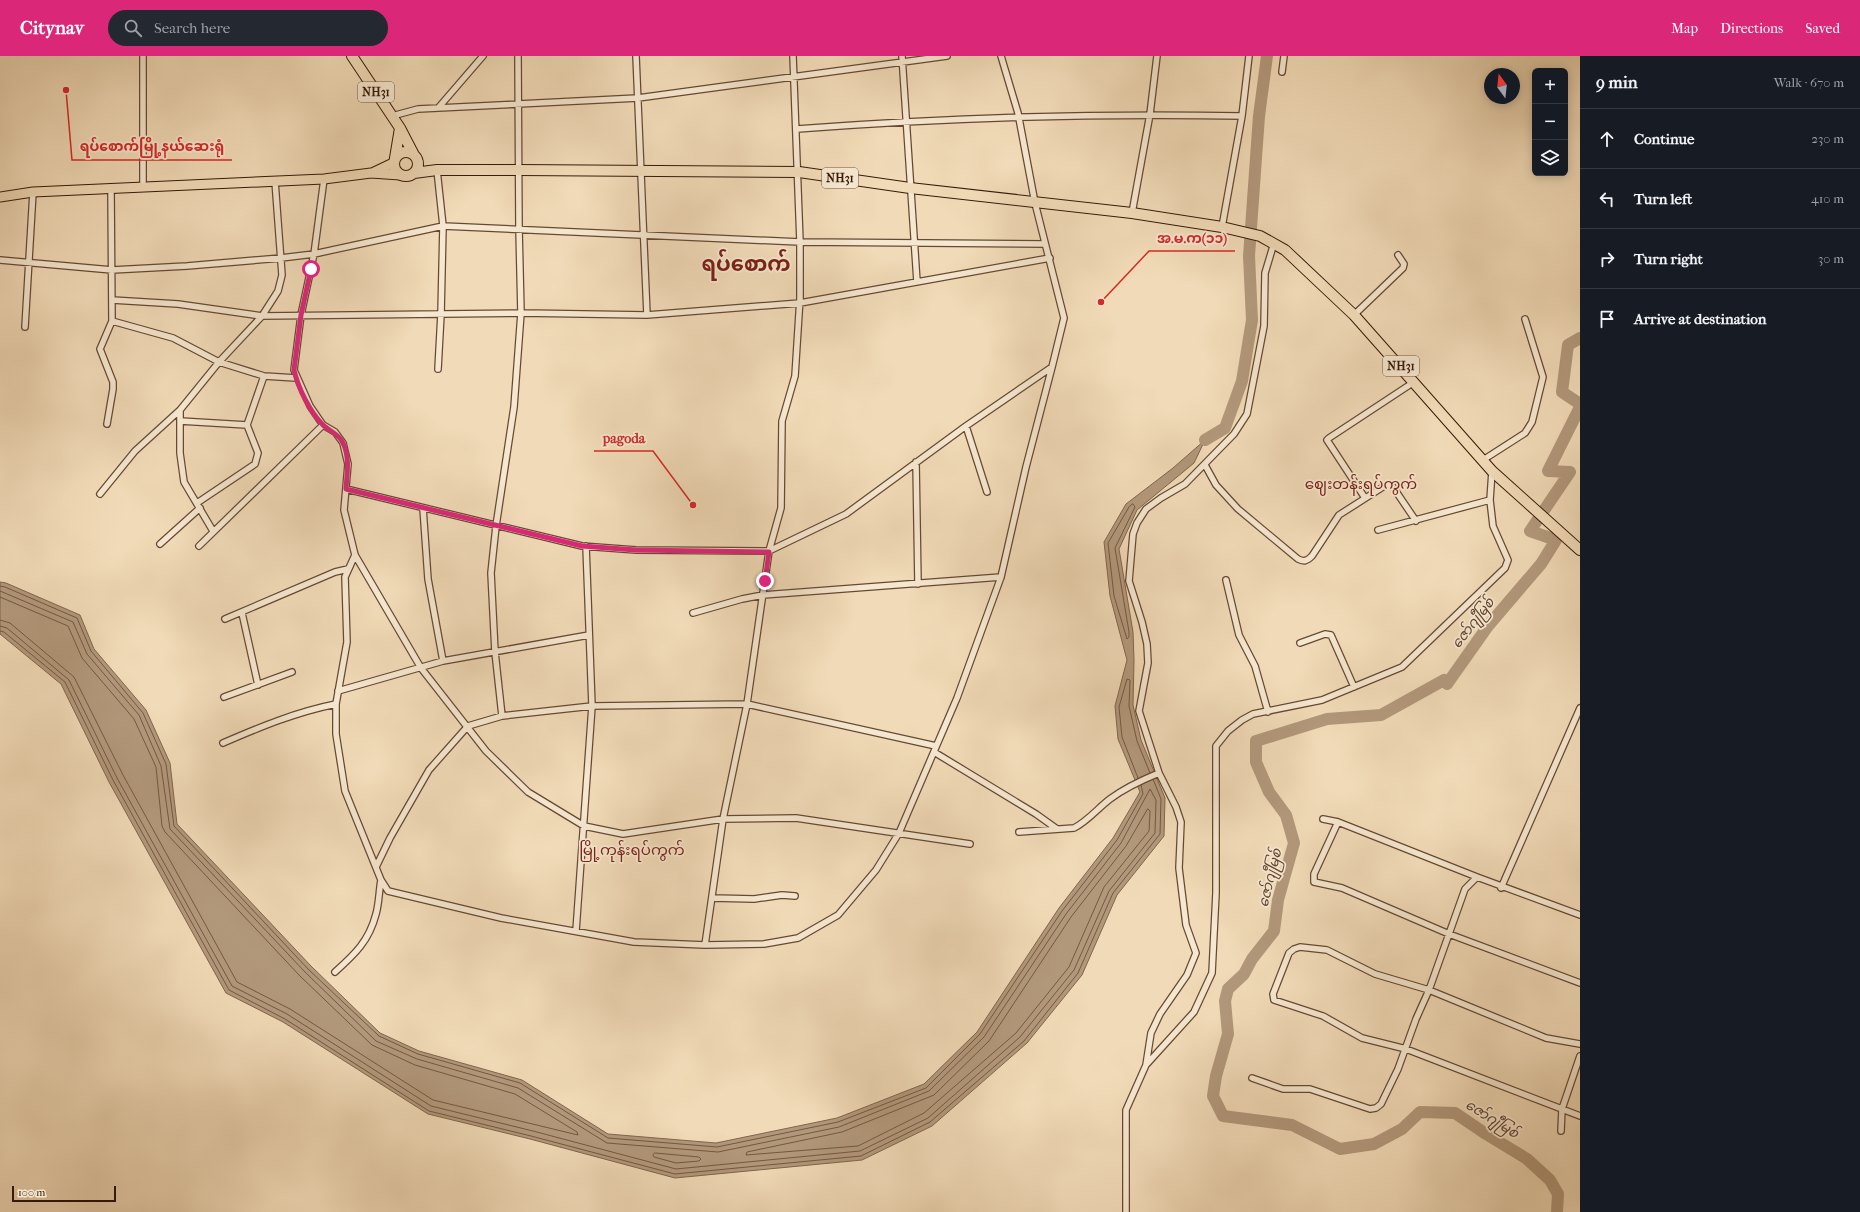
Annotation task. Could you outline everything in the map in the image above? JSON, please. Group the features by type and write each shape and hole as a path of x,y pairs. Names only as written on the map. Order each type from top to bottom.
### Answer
{"highway":[{"name":"NH31","path":"352,56 400,128 416,158 437,170"},
{"path":"400,128 394,160 395,170 400,175"},
{"path":"394,160 404,152 416,158 418,167 414,173"},
{"name":"NH31","path":"400,175 407,176 414,173 437,170 799,172 910,188 1132,213 1240,230 1260,236 1285,250 1354,315 1414,381 1492,471 1580,550"}],"main road":[{"path":"371,173 394,160"},
{"path":"0,197 34,192 111,190 143,187 324,179 371,173 400,175"}],"street":[{"path":"143,56 143,187"},
{"path":"439,107 483,56"},
{"path":"502,716 495,652 491,573 496,526 514,408 522,313 518,170 518,56"},
{"path":"636,56 645,235 647,315"},
{"path":"705,945 723,819 748,704 769,552 781,508 782,421 795,376 800,303 800,242 799,172 793,56"},
{"path":"392,116 418,108 638,98 794,77 903,59 946,56"},
{"path":"355,554 345,577 347,642 336,704 336,734 345,791 381,880 388,890 501,918 634,942 705,945 764,944 798,938 838,915 876,870 899,833 957,698 1001,577 1026,467 1064,318 1035,203 1019,117 1001,56"},
{"path":"1132,213 1150,114 1157,56"},
{"path":"1222,227 1242,116 1249,56"},
{"path":"1282,72 1284,56"},
{"path":"903,59 913,243 917,282"},
{"path":"797,129 907,121 1019,117 1150,114 1242,116"},
{"path":"437,170 443,226 438,369"},
{"path":"324,179 314,254 301,315 294,370 296,378 310,406 323,425 335,432 343,443 348,464 344,510 355,554 421,668 468,726 486,751 528,792 584,826 623,834 723,819 796,818 970,844"},
{"path":"100,494 135,451 180,410 219,362 262,316 278,291 282,275 275,181"},
{"path":"107,424 113,389 112,382 100,349 112,321 111,190"},
{"path":"25,327 34,192"},
{"path":"0,260 112,270 281,258 314,254 443,226 800,242 1045,244"},
{"path":"1126,1212 1126,1110 1146,1065 1151,1033 1160,1014 1187,975 1196,953 1186,925 1179,868 1181,822 1176,807 1158,773 1139,711 1148,663 1142,622 1129,581 1133,534 1137,523 1146,509 1185,484 1234,434 1247,414 1264,326 1265,273 1274,243"},
{"path":"1354,315 1403,268 1404,264 1398,255"},
{"path":"112,300 178,304 262,316 522,313 647,315 800,303 1050,258"},
{"path":"1483,460 1525,433 1532,422 1543,377 1525,319"},
{"path":"112,321 173,338 219,362 264,376 296,378"},
{"path":"346,489 496,526 586,546 636,550 769,552 846,514 966,426 1052,367"},
{"path":"160,544 198,506 255,464 258,453 247,425 264,376"},
{"path":"1365,498 1328,440 1414,381"},
{"path":"180,410 180,453 184,482 213,531"},
{"path":"180,421 247,425"},
{"path":"199,546 323,425"},
{"path":"966,426 987,492"},
{"path":"916,462 918,584"},
{"path":"1205,465 1216,485 1238,509 1298,559 1304,561 1309,560 1339,515 1390,484 1416,521"},
{"path":"1146,1065 1194,1012 1212,973 1216,893 1216,746 1228,731 1242,720 1253,714 1322,700 1402,667 1505,568 1508,560 1493,526 1490,500 1492,471"},
{"path":"1378,530 1490,500"},
{"path":"423,508 428,579 442,661"},
{"path":"576,932 592,706 586,546"},
{"path":"225,619 335,572 348,569"},
{"path":"693,613 742,599 763,595 1001,577"},
{"path":"1226,580 1239,635 1255,666 1268,712"},
{"path":"242,612 258,685"},
{"path":"1300,643 1325,634 1331,636 1354,687"},
{"path":"338,691 442,661 589,635"},
{"path":"224,697 292,672"},
{"path":"223,743 267,724 310,709 336,704"},
{"path":"376,867 390,838 429,770 468,726 502,716 592,706 748,704 935,749 1057,829"},
{"path":"1501,888 1580,708"},
{"path":"1019,832 1074,828 1081,824 1110,799 1134,783 1158,773"},
{"path":"1323,819 1338,822 1501,888 1580,915"},
{"path":"1338,822 1314,874 1314,882 1342,888 1449,934 1580,983"},
{"path":"1252,1078 1283,1089 1310,1089 1370,1109 1376,1108 1381,1104 1398,1069 1416,1019 1429,990 1464,889 1477,877"},
{"path":"335,972 360,949 369,935 377,913 381,880"},
{"path":"712,898 754,899 782,895 795,896"},
{"path":"1580,1044 1546,1038 1429,990 1375,974 1327,950 1300,947 1289,953 1273,994 1274,1000 1323,1016 1362,1038 1406,1049 1580,1116"},
{"path":"1561,1132 1562,1109 1580,1056"}],"water":[{"path":"1205,440 1194,463 1137,510 1119,549 1133,632 1133,705 1141,740 1165,798 1164,836 1117,895 1082,975 1027,1043 932,1126 862,1160 675,1178 530,1139 428,1114 283,1022 226,993 109,782 61,684 0,634 0,582 6,583 80,615 94,649 146,710 170,763 177,824 311,966 380,1033 419,1051 522,1080 608,1134 716,1143 837,1118 924,1084 977,1032 1059,908 1113,838 1140,792 1118,739 1115,706 1127,660 1110,596 1104,542 1126,504 1173,468"}],"waterway":[{"path":"1205,440 1225,428 1242,381 1252,320 1249,256 1259,116 1267,56"},
{"name":"ဇော်ဂျီမြစ်","path":"1580,338 1568,345 1562,392 1580,404"},
{"name":"ဇော်ဂျီမြစ်","path":"1557,1212 1558,1194 1550,1180 1527,1159 1455,1113 1420,1112 1402,1129 1374,1144 1340,1149 1292,1125 1223,1116 1213,1096 1216,1076 1228,1034 1225,1001 1228,989 1244,974 1252,959 1274,931 1278,900 1294,843 1286,815 1269,792 1256,762 1256,741 1327,719 1381,715 1444,680 1447,684 1488,626 1541,564 1556,540 1530,531 1570,472 1548,471 1580,407"}],"place":[{"name":"ရပ်စောက်မြို့နယ်ဆေးရုံ","path":"66,90"},
{"name":"အ.မ.က(၁၁)","path":"1101,302"},
{"name":"pagoda","path":"693,505"}],"district":[{"name":"ရပ်စောက်","path":"746,264"},
{"name":"ဈေးတန်းရပ်ကွက်","path":"1361,484"},
{"name":"မြို့ကုန်းရပ်ကွက်","path":"632,850"}],"route":[{"path":"311,269 301,315 294,370 296,378 310,406 323,425 335,432 343,443 348,464 346,489 582,546 636,550 769,552 765,581"}]}
